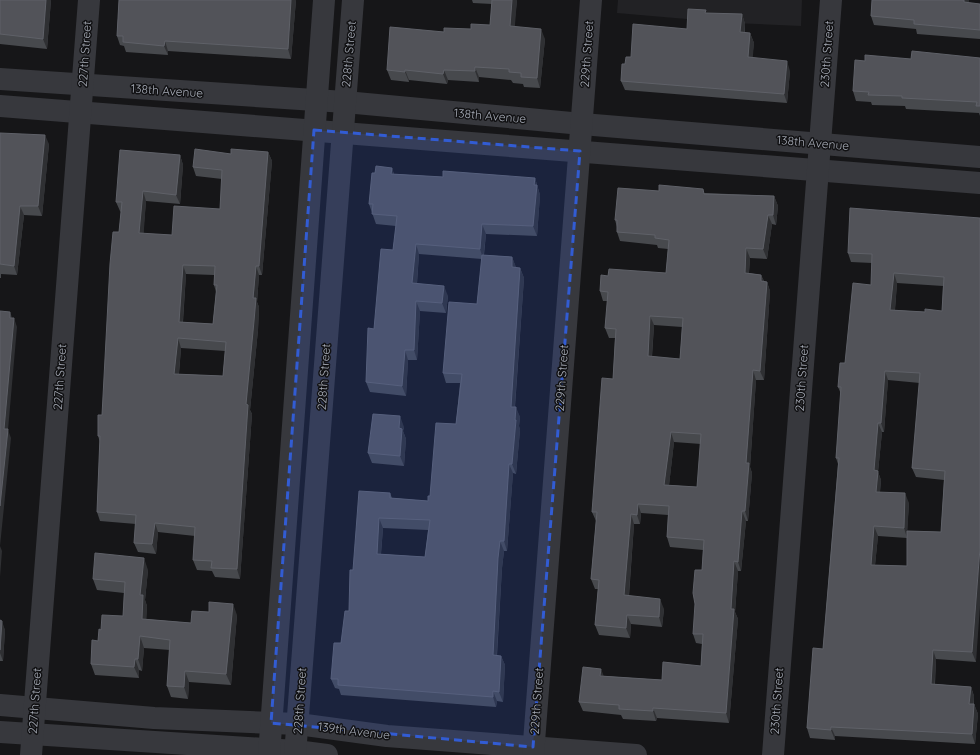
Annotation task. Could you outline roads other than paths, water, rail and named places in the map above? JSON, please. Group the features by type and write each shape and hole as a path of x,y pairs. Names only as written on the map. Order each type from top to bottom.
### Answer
{"street":[{"name":"227th Street","path":"32,745 89,0"},
{"path":"269,752 324,0"},
{"name":"228th Street","path":"296,753 353,0"},
{"name":"229th Street","path":"533,751 591,0"},
{"name":"230th Street","path":"772,755 831,0"},
{"name":"138th Avenue","path":"0,79 83,86 345,102 582,124 980,157"},
{"path":"0,106 980,183"},
{"name":"139th Avenue","path":"0,705 154,718 298,724 387,736 533,751 636,755"},
{"path":"0,732 32,745 327,755"}]}
